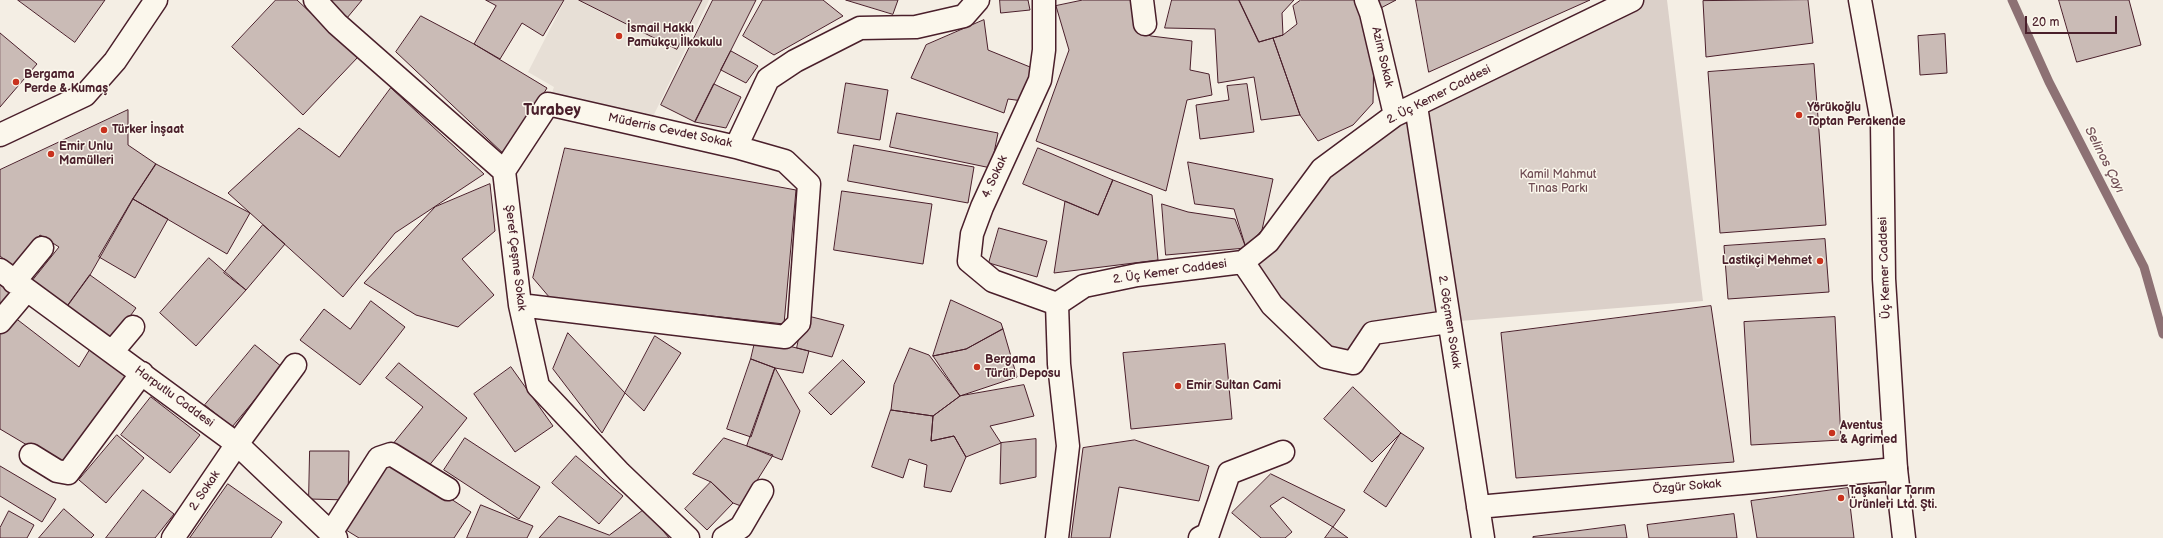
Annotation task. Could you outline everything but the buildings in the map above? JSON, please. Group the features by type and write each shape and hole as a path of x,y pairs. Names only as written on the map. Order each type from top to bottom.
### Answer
{"street":[{"path":"0,135 85,95 115,61 156,0"},
{"path":"315,0 337,24 504,170"},
{"name":"Müderris Cevdet Sokak","path":"504,170 548,104 736,147 768,79 795,61 860,28 916,28 964,16 978,0"},
{"name":"4. Sokak","path":"1044,0 1044,50 1040,80 982,207 972,234 969,261 993,281 1057,304"},
{"path":"1142,0 1145,24"},
{"name":"Azim Sokak","path":"1366,0 1371,13 1395,115"},
{"name":"2. Üç Kemer Caddesi","path":"1057,304 1084,286 1137,275 1243,262 1268,242 1322,170 1395,115 1632,0"},
{"name":"Üç Kemer Caddesi","path":"1860,0 1882,122 1884,279 1896,469 1904,538"},
{"name":"2. Göçmen Sokak","path":"1416,106 1448,322 1483,538"},
{"path":"520,305 785,338 799,323 809,184 785,161 736,147"},
{"name":"Şeref Çeşme Sokak","path":"504,170 520,305 538,386 620,473 688,538"},
{"path":"0,322 13,281 42,248"},
{"path":"1243,262 1272,304 1326,357 1353,363 1373,332 1448,322"},
{"name":"Harputlu Caddesi","path":"13,281 142,373 237,444 333,535"},
{"path":"1057,304 1060,364 1068,446 1057,538"},
{"path":"112,352 133,327"},
{"name":"2. Sokak","path":"173,538 237,444 295,364"},
{"path":"32,455 57,471 68,473 142,373"},
{"path":"1200,538 1208,534 1229,473 1283,452"},
{"path":"333,535 379,458 391,454 448,489"},
{"name":"Özgür Sokak","path":"1478,506 1896,469"},
{"path":"724,538 741,527 762,491"}],"shaded area":[{"name":"İsmail Hakkı Pamukçu İlkokulu","path":"565,0 709,0 648,127 548,104 554,87 528,72"}],"green space":[{"name":"Kamil Mahmut Tınas Parkı","path":"1632,0 1667,0 1703,301 1448,322 1373,333 1353,363 1326,357 1243,262 1322,169 1395,115"}],"waterway":[{"name":"Selinos Çayı","path":"2012,0 2049,82 2144,267 2163,334"}],"place":[{"name":"İsmail Hakkı Pamukçu İlkokulu","path":"619,36"},
{"name":"Bergama Perde & Kumaş","path":"16,82"},
{"name":"Yörükoğlu Toptan Perakende","path":"1799,115"},
{"name":"Türker İnşaat","path":"104,130"},
{"name":"Emir Unlu Mamülleri","path":"51,154"},
{"name":"Lastikçi Mehmet","path":"1820,261"},
{"name":"Bergama Türün Deposu","path":"977,367"},
{"name":"Emir Sultan Cami","path":"1178,386"},
{"name":"Aventus & Agrimed","path":"1832,433"},
{"name":"Taşkanlar Tarım Ürünleri Ltd. Şti.","path":"1841,498"}],"district":[{"name":"Turabey","path":"552,111"}]}
